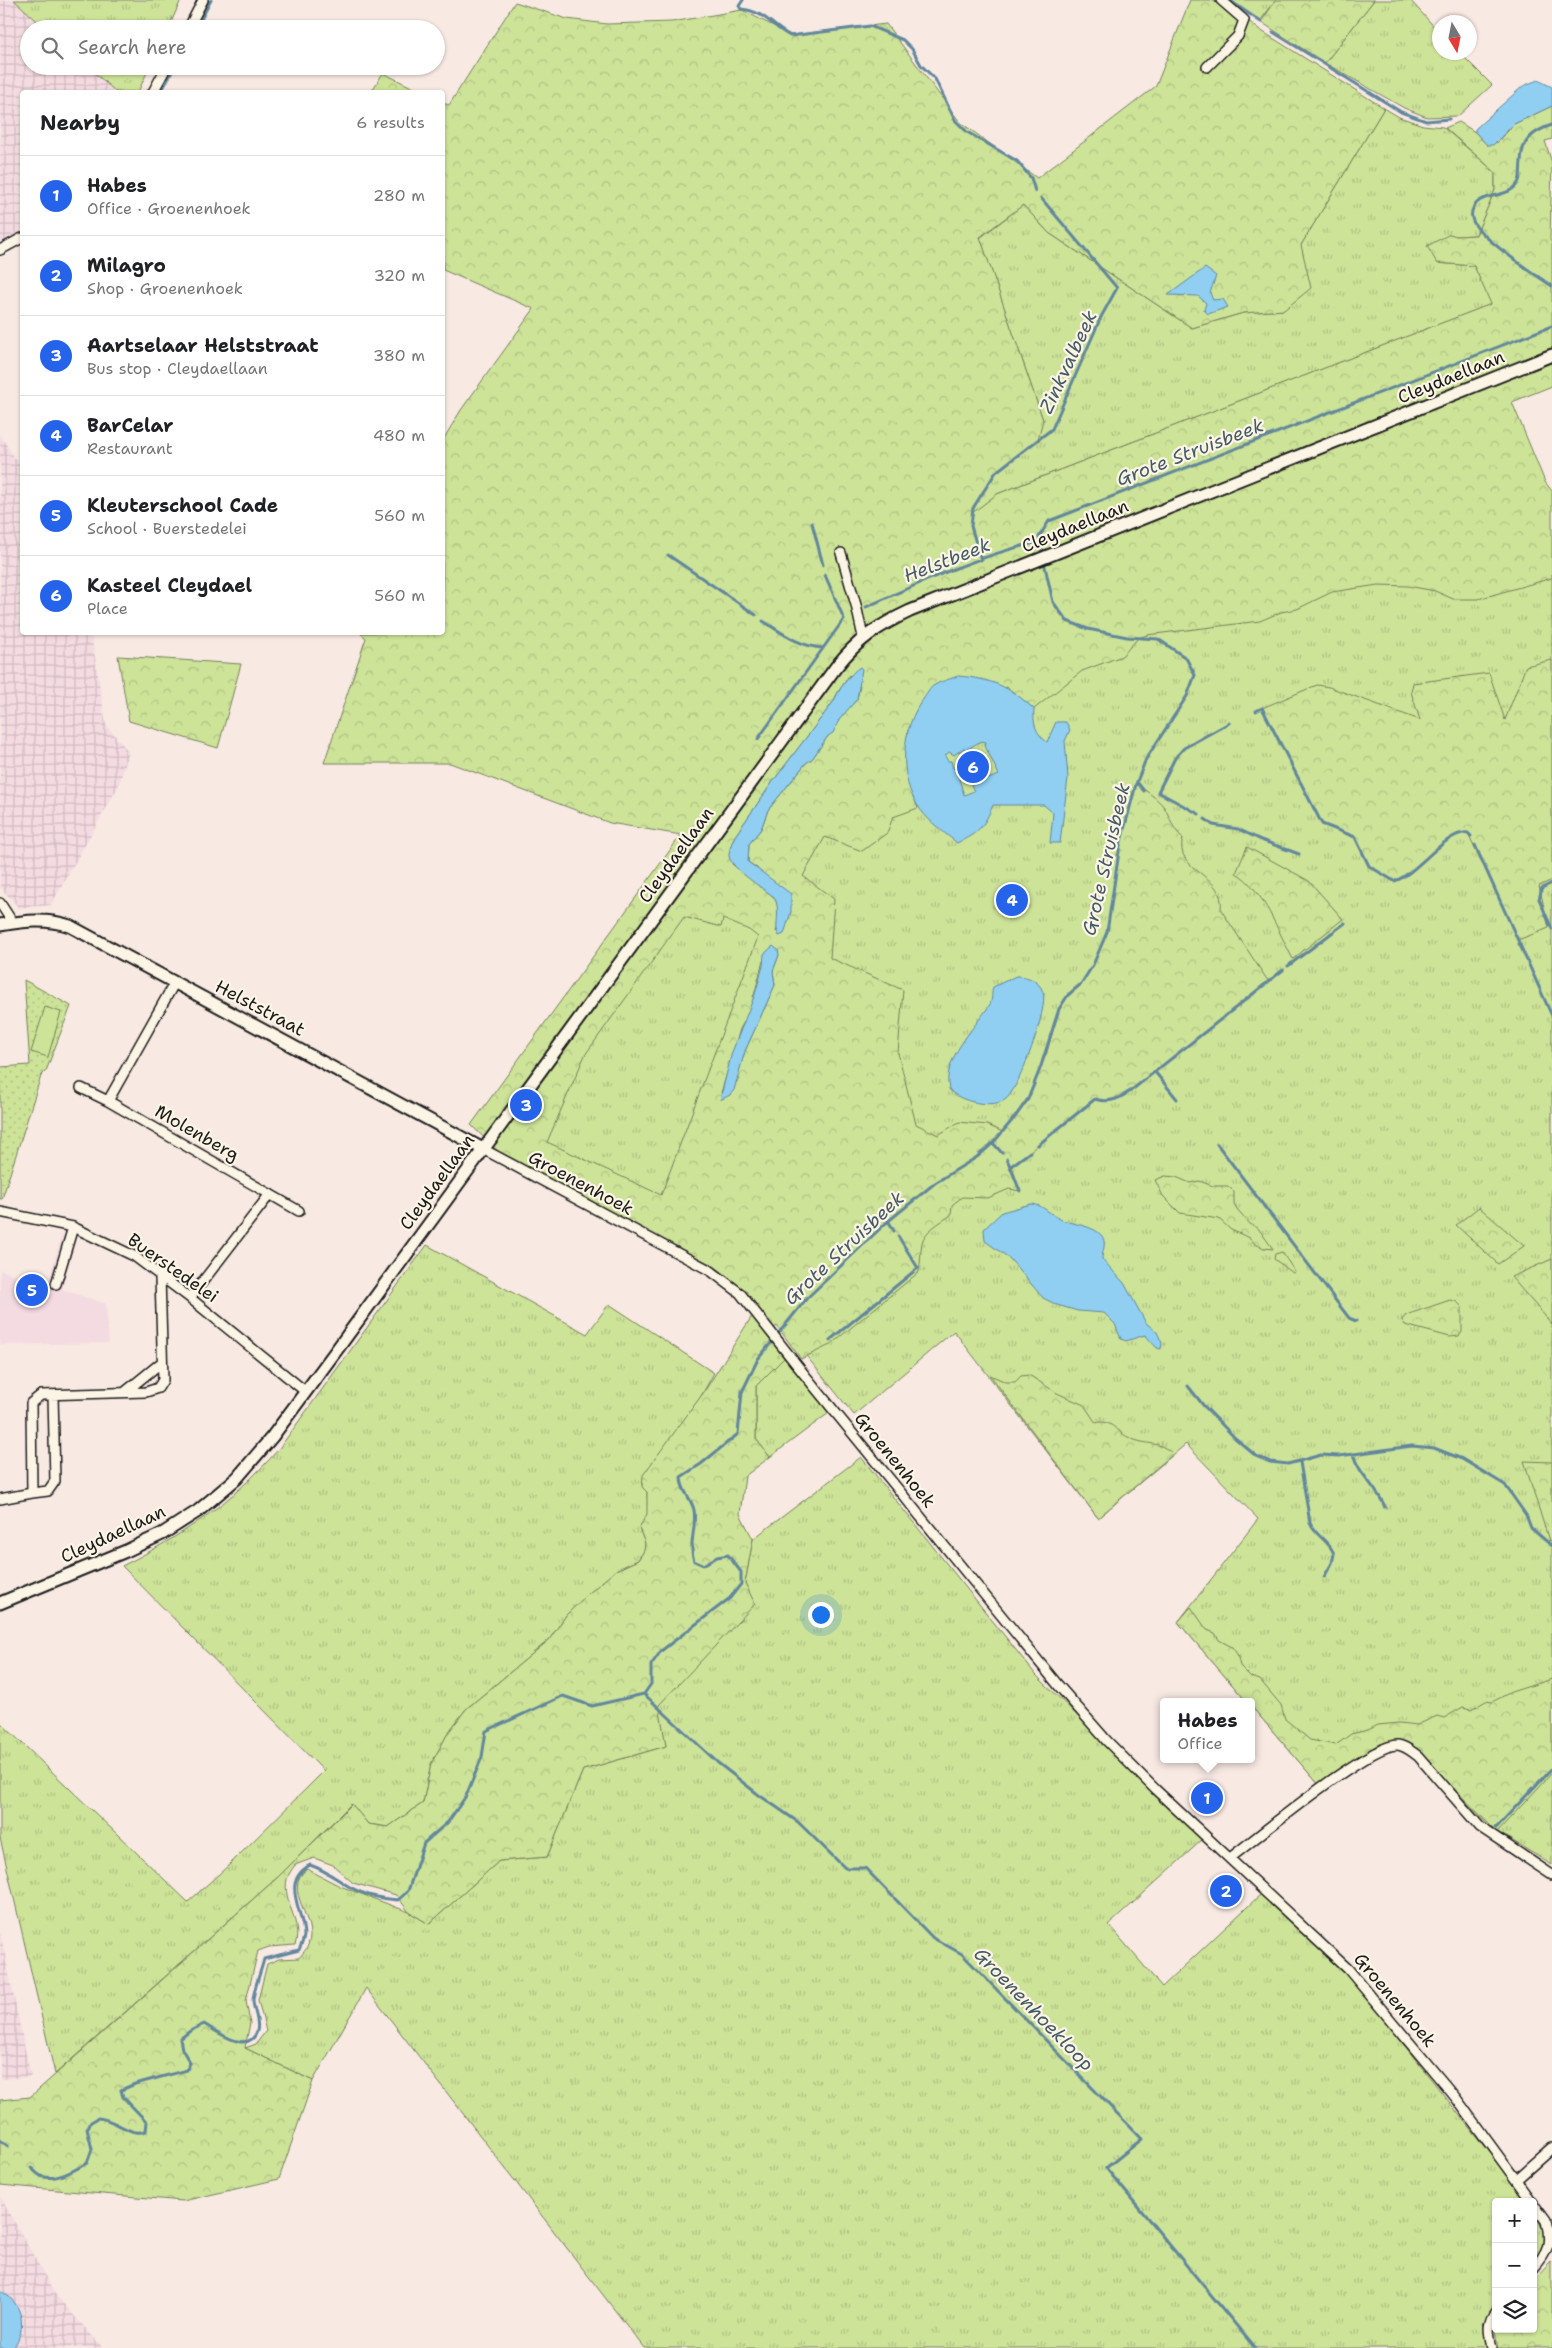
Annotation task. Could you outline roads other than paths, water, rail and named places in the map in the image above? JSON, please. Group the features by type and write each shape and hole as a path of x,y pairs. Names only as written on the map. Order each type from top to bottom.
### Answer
{"street":[{"path":"193,20 204,0"},
{"path":"1206,67 1238,36 1244,20 1221,0"},
{"path":"154,90 162,75"},
{"path":"0,250 20,239"},
{"name":"Cleydaellaan","path":"0,1603 126,1551 162,1534 198,1511 237,1478 272,1437 306,1392 836,666 862,637 902,615 1036,560 1552,355"},
{"path":"841,553 856,605 862,637"},
{"path":"0,903 13,923"},
{"name":"Helststraat","path":"0,925 41,919 62,924 175,982 483,1149"},
{"path":"108,1100 175,982"},
{"name":"Molenberg","path":"81,1088 108,1100 299,1211"},
{"name":"Groenenhoek","path":"483,1149 722,1278 740,1293 1058,1685 1107,1741 1348,1969 1456,2098 1540,2210 1549,2230 1550,2247 1546,2255 1537,2265"},
{"path":"190,1298 270,1194"},
{"name":"Buerstedelei","path":"0,1212 73,1227 134,1256 190,1298 306,1392"},
{"path":"56,1284 73,1227"},
{"path":"32,1494 31,1403 41,1395 146,1392 158,1388 163,1380 160,1277"},
{"path":"124,1392 162,1362"},
{"path":"0,1499 48,1491 55,1481 53,1395"},
{"path":"1230,1858 1351,1766 1380,1749 1398,1745 1418,1756 1480,1827 1552,1874"},
{"path":"1517,2179 1552,2148"},
{"path":"1492,2317 1488,2327 1492,2348"}],"water":[{"path":"1538,80 1552,87 1552,106 1514,124 1493,145 1487,145 1475,132 1475,129 1523,86"},
{"path":"1205,268 1216,276 1210,293 1213,300 1223,299 1228,307 1208,314 1204,310 1206,303 1198,296 1168,295"},
{"path":"860,667 862,669 857,699 839,720 833,733 828,736 812,759 806,763 768,810 761,829 749,844 748,862 791,894 791,912 784,934 779,936 777,933 777,907 774,897 735,866 729,856 731,846 735,836 774,780 834,701 845,683"},
{"path":"958,676 981,679 999,685 1025,701 1034,709 1036,727 1040,735 1047,742 1056,722 1066,722 1070,730 1065,741 1068,778 1060,843 1050,843 1053,813 1044,805 993,805 987,819 980,828 957,843 933,823 920,809 913,797 905,768 905,753 910,723 916,710 933,686","holes":["981,741 986,742 985,746 999,775 971,785 974,791 964,795 956,769 953,768 951,761 948,761 945,756 949,752 954,755 964,748 966,750"]},
{"path":"773,946 778,950 779,955 773,971 775,985 745,1051 734,1090 730,1095 720,1100 732,1052 755,994 763,966 764,954"},
{"path":"1016,976 1028,978 1036,982 1043,992 1042,1014 1032,1047 1012,1092 1006,1099 1000,1102 985,1104 968,1101 954,1094 949,1089 948,1078 954,1056 989,1006 993,987"},
{"path":"1031,1204 1043,1208 1062,1220 1094,1230 1102,1236 1104,1245 1102,1259 1124,1283 1146,1323 1157,1332 1162,1343 1161,1349 1157,1348 1145,1335 1126,1341 1121,1339 1115,1324 1104,1313 1078,1311 1057,1305 1043,1298 1009,1258 985,1241 984,1229 1002,1212"},
{"path":"0,2291 14,2302 21,2316 21,2332 13,2348 0,2348"}],"waterway":[{"path":"201,20 211,0"},
{"name":"Zinkvalbeek","path":"743,0 739,6 741,9 762,16 790,36 870,26 903,40 912,49 921,65 935,79 955,120 967,132 1017,161 1031,178 1035,191"},
{"path":"1229,0 1261,22"},
{"path":"1273,32 1401,112 1426,121 1449,119"},
{"path":"162,90 170,75"},
{"name":"Grote Struisbeek","path":"1552,125 1539,130 1529,138 1523,148 1520,179 1516,186 1508,192 1480,201 1473,208 1472,214 1477,228 1485,236 1552,286"},
{"name":"Zinkvalbeek","path":"981,560 971,526 973,508 996,472 1052,429 1101,317 1117,288 1041,198"},
{"name":"Grote Struisbeek","path":"1042,555 1039,537 1049,521 1552,326"},
{"path":"812,523 823,565"},
{"name":"Helstbeek","path":"866,607 973,562 1017,547 1039,542"},
{"path":"668,555 756,615"},
{"name":"Grote Struisbeek","path":"31,2168 41,2176 52,2177 65,2174 87,2163 92,2149 87,2129 91,2122 98,2118 111,2121 134,2132 146,2131 147,2122 123,2097 121,2090 135,2084 187,2070 190,2063 182,2049 180,2039 190,2031 204,2024 232,2040 240,2042 253,2038 258,2027 253,2000 264,1959 299,1950 304,1939 303,1925 295,1897 296,1879 301,1872 310,1865 360,1892 379,1898 398,1900 408,1891 424,1843 448,1822 466,1796 482,1757 486,1731 563,1696 592,1706 644,1694 651,1684 651,1665 661,1651 730,1598 741,1584 741,1572 728,1555 717,1557 703,1565 694,1561 692,1548 695,1516 691,1501 681,1482 681,1477 701,1464 738,1434 742,1392 758,1359 807,1298 886,1223 935,1183 977,1157 993,1143 1028,1099 1040,1069 1059,1009 1068,995 1081,984 1093,965 1107,932 1120,845 1136,784 1146,759 1187,696 1195,675 1186,658 1158,639 1127,637 1088,629 1067,621 1053,602 1044,562"},
{"path":"758,739 844,619 825,575"},
{"path":"763,621 784,635 799,642 823,648"},
{"path":"1256,711 1262,708 1322,824 1355,837 1369,866 1394,881 1411,871 1450,839 1459,834 1468,833 1471,836"},
{"path":"1199,814 1158,792 1175,758 1184,748 1229,723"},
{"path":"1137,782 1144,791"},
{"path":"1205,819 1213,825 1238,829 1299,854"},
{"path":"1475,845 1552,1016"},
{"path":"1552,883 1542,888 1539,899 1552,929"},
{"path":"1288,966 1345,923"},
{"path":"1038,1145 1095,1099 1106,1101 1129,1092 1283,970"},
{"path":"1155,1072 1177,1099"},
{"path":"993,1143 1002,1153"},
{"path":"1217,1144 1349,1318 1356,1321"},
{"path":"1011,1166 1030,1152"},
{"path":"1007,1159 1020,1191"},
{"path":"888,1220 894,1231"},
{"path":"830,1340 918,1268 898,1236"},
{"path":"1188,1386 1203,1405 1235,1438 1256,1456 1270,1462 1288,1464 1321,1455 1339,1456 1412,1446 1434,1448 1462,1459 1505,1485 1526,1515 1531,1528 1552,1546"},
{"path":"1353,1454 1359,1468 1385,1507"},
{"path":"1300,1462 1310,1523 1329,1545 1334,1554 1332,1563 1324,1577"},
{"name":"Groenenhoekloop","path":"644,1694 718,1763 798,1822 845,1868 865,1868 933,1938 962,1954 1142,2139 1106,2168 1255,2348"},
{"path":"1496,1828 1552,1768"},
{"name":"Grote Struisbeek","path":"0,2140 8,2146"}],"place":[{"name":"Kasteel Cleydael","path":"973,767"},
{"name":"BarCelar","path":"1012,900"},
{"name":"Aartselaar Helststraat","path":"526,1105"},
{"name":"Kleuterschool Cade","path":"32,1290"},
{"name":"Habes","path":"1207,1798"},
{"name":"Milagro","path":"1226,1891"}]}
